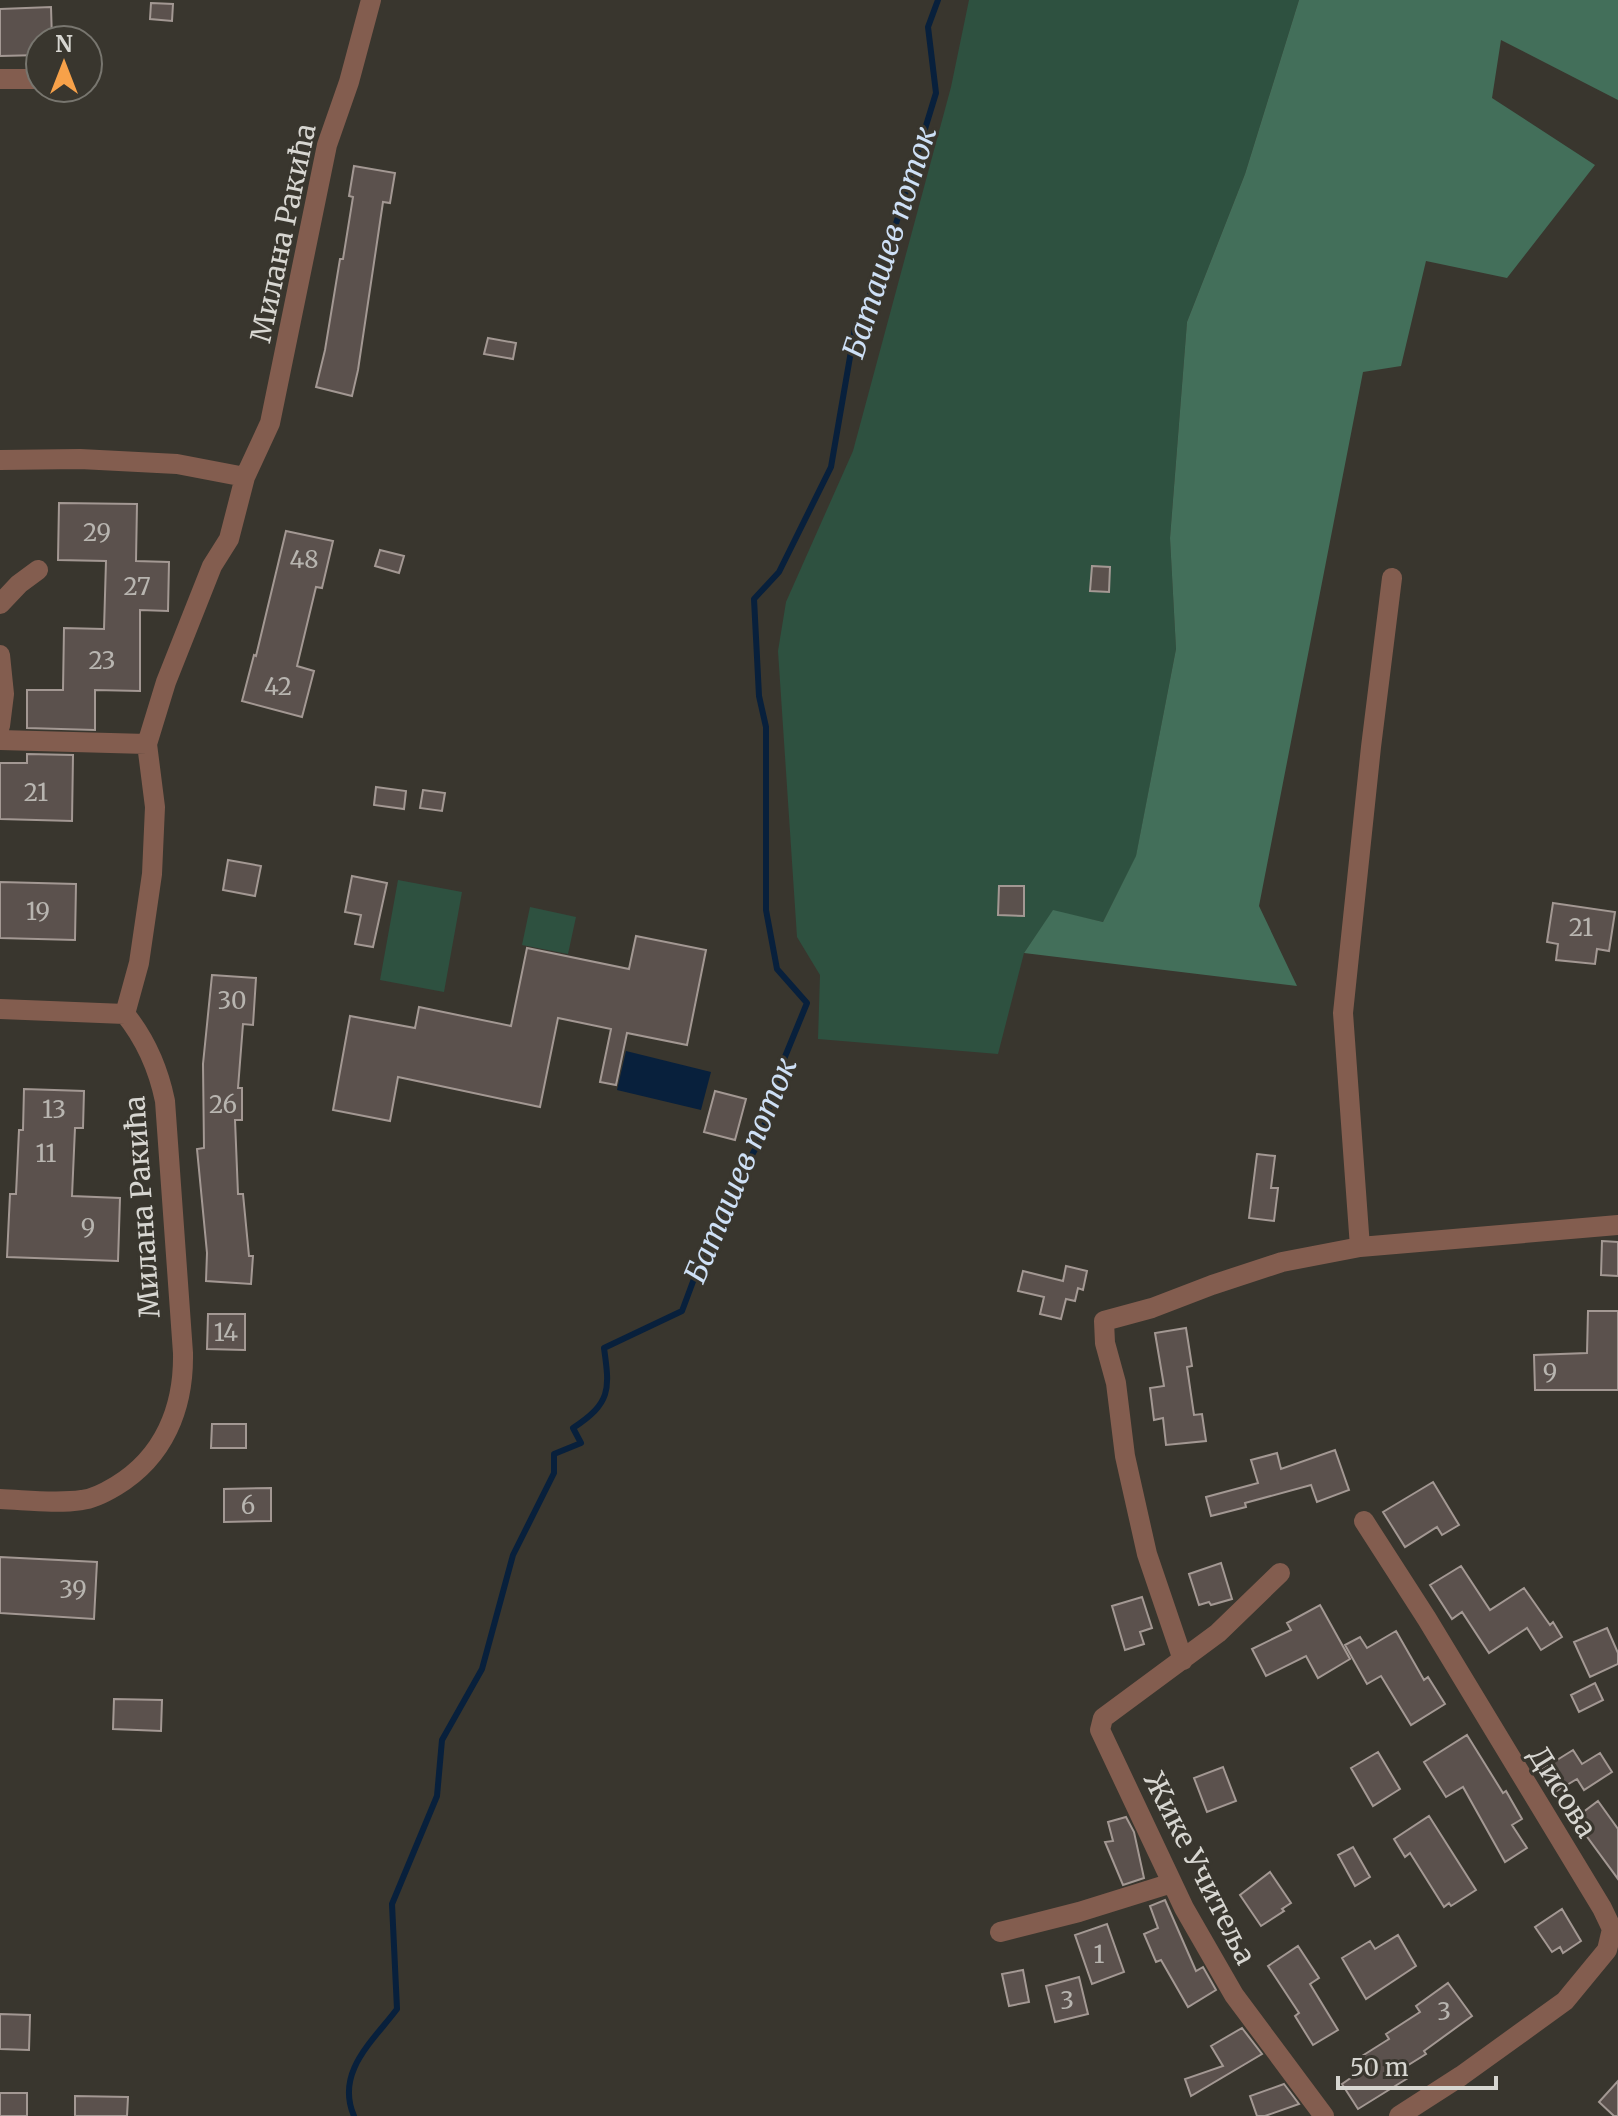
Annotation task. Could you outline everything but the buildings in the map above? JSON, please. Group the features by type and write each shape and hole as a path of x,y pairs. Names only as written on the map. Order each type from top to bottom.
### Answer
{"street":[{"name":"Милана Ракића","path":"0,1499 82,1500 112,1489 149,1459 167,1434 178,1406 183,1353 165,1101 154,1060 137,1028 125,1014 139,963 152,874 155,807 147,744 166,682 212,566 229,539 245,477 270,423 327,145 349,82 371,0"},
{"path":"0,79 24,79"},
{"path":"0,460 80,459 177,464 245,477"},
{"path":"0,604 38,570"},
{"path":"1360,1247 1343,1013 1392,578"},
{"path":"0,655 4,694 0,726"},
{"path":"0,740 147,744"},
{"path":"0,1009 125,1014"},
{"path":"1183,1660 1147,1554 1125,1456 1104,1321 1152,1308 1282,1262 1360,1247 1618,1225"},
{"name":"Дисова","path":"1364,1521 1427,1619 1612,1929 1607,1950 1565,2001 1461,2076 1399,2116"},
{"name":"Жике Учитеља","path":"1280,1573 1218,1633 1103,1718 1100,1730 1172,1883 1234,1995 1324,2116"},
{"path":"1000,1932 1079,1912 1172,1883"}],"green space":[{"path":"969,0 1299,0 1245,174 1187,322 1170,538 1176,649 1136,857 1103,922 1053,911 1024,953 998,1054 818,1039 820,975 797,937 778,651 786,602 853,451 951,87"},
{"path":"1299,0 1618,0 1618,100 1501,40 1492,98 1595,165 1507,278 1426,261 1401,366 1363,372 1259,906 1297,986 1024,953 1053,910 1103,922 1136,856 1176,649 1170,538 1187,322 1245,174"},
{"path":"398,880 462,892 444,992 380,980"},
{"path":"530,907 576,917 568,954 522,945"}],"water":[{"path":"626,1051 711,1072 701,1110 617,1090"}],"waterway":[{"name":"Баташев поток","path":"354,2116 349,2100 353,2071 368,2045 397,2009 392,1904 437,1796 442,1740 482,1669 513,1555 554,1473 554,1454 581,1443 573,1428 601,1403 607,1385 604,1348 682,1311 713,1228 760,1140 782,1064 807,1003 777,969 766,910 766,727 759,696 754,599 779,572 831,467 855,328 883,266 936,93 928,27 938,0"}]}
